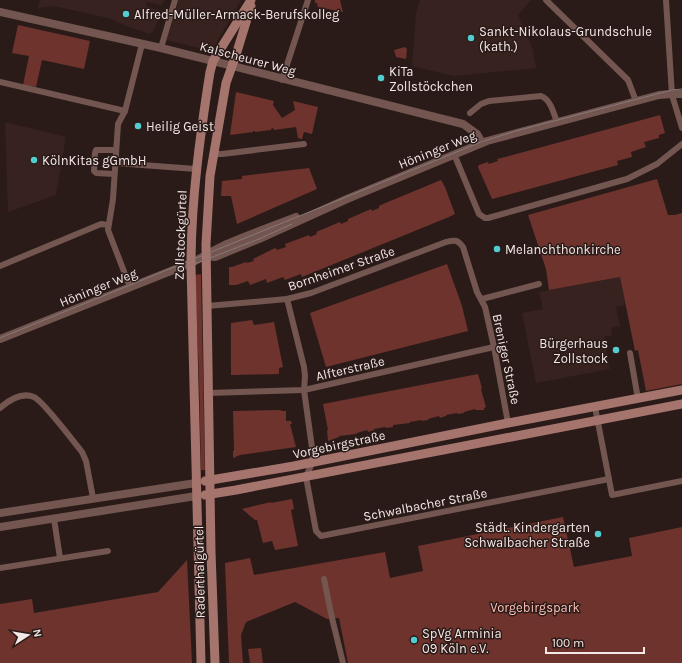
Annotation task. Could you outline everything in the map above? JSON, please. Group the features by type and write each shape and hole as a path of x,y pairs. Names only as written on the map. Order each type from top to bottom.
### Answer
{"main road":[{"name":"Zollstockgürtel","path":"196,483 191,263 196,169 204,106 213,61 252,0"},
{"name":"Zollstockgürtel","path":"210,481 205,256 208,199 226,83 252,0"},
{"name":"Vorgebirgstraße","path":"196,483 312,463 508,423 682,390"},
{"name":"Vorgebirgstraße","path":"196,496 306,477 682,404"},
{"name":"Raderthalgürtel","path":"210,481 215,663"},
{"name":"Raderthalgürtel","path":"196,483 201,663"},
{"path":"200,646 207,650 214,650"}],"street":[{"path":"161,48 175,0"},
{"path":"282,80 308,0"},
{"path":"546,0 628,80 636,101"},
{"path":"666,0 672,94 682,128"},
{"name":"Kalscheurer Weg","path":"0,12 161,48 282,80 463,124 477,134 482,143"},
{"path":"130,287 109,234 108,225 112,199 118,124 130,91 142,44"},
{"path":"0,82 124,110"},
{"name":"Höninger Weg","path":"672,94 682,89"},
{"name":"Höninger Weg","path":"0,339 191,263 205,256 215,257 259,239 328,207 482,143 636,101 672,94 682,94"},
{"name":"Höninger Weg","path":"470,113 481,104 489,101 541,96 546,98 550,103 557,122"},
{"path":"214,154 304,144"},
{"path":"454,154 479,214 485,218 627,179 657,164 682,144"},
{"path":"114,174 96,173 94,170 95,153 96,150 116,150"},
{"path":"115,163 196,169"},
{"path":"0,266 101,224 108,225"},
{"name":"Bornheimer Straße","path":"207,306 287,299 311,293 446,242 455,240"},
{"name":"Breniger Straße","path":"455,240 463,247 477,292 482,299 494,347 508,423"},
{"name":"Breniger Straße","path":"482,299 539,284"},
{"path":"287,299 305,376 304,390 313,455 312,463 306,477"},
{"name":"Alfterstraße","path":"208,393 304,390 494,347"},
{"path":"630,353 638,399"},
{"path":"0,408 16,398 26,395 38,400 82,452 86,461 93,498"},
{"path":"595,407 612,495 682,481"},
{"name":"Schwalbacher Straße","path":"306,477 316,531 320,536 609,479"},
{"name":"Vorgebirgstraße","path":"0,512 196,483"},
{"name":"Vorgebirgstraße","path":"0,518 1,527 196,496"},
{"path":"54,519 60,558"},
{"path":"0,568 108,551"},
{"path":"324,579 343,663"}],"shaded area":[{"name":"Alfred-Müller-Armack-Berufskolleg","path":"40,0 164,0 162,5 146,2 146,6 161,11 154,30 150,34 108,18 54,6 38,8"},
{"path":"179,0 241,0 214,47 207,50 166,40"},
{"name":"Sankt-Nikolaus-Grundschule (kath.)","path":"420,0 531,0 518,15 533,50 536,68 454,76 412,66 416,14"},
{"name":"KölnKitas gGmbH","path":"5,122 66,137 56,195 8,212"},
{"path":"620,277 625,305 616,307 620,326 611,328 612,335 604,337 610,369 536,383 522,313 543,309 539,292"}],"green space":[{"path":"315,0 340,0 343,12 318,7"},
{"path":"18,25 90,41 84,69 42,60 36,87 23,85 29,56 12,53"},
{"path":"405,47 407,49 406,59 396,57 394,50"},
{"path":"236,92 274,101 273,105 282,118 295,110 293,101 318,107 312,134 304,132 302,139 298,138 296,127 274,130 273,128 271,130 230,135"},
{"path":"660,115 665,133 659,135 659,138 644,142 646,147 631,152 632,157 617,161 618,165 492,199 478,167 479,165 488,162 489,164 498,161 497,159"},
{"path":"309,168 317,189 237,224 231,196 221,196 222,181 242,179 242,176"},
{"path":"657,179 668,215 682,213 682,384 646,391 638,350 635,351 620,277 549,290 546,269 528,215"},
{"path":"441,180 455,214 449,217 302,277 301,274 285,280 283,277 267,283 266,279 250,285 248,281 236,285 229,285 229,267 254,261 253,259 273,249 276,248 277,250 286,247 285,244 309,235 310,237 317,234 316,232 340,222 341,224 348,221 348,219 371,209 372,211 379,208 379,206 383,204"},
{"path":"447,264 462,306 468,331 326,367 310,313"},
{"path":"201,274 205,470 201,470 195,275"},
{"path":"252,320 254,325 274,322 283,367 279,368 279,374 231,375 231,323"},
{"path":"478,374 486,407 484,410 475,409 464,413 446,415 440,418 439,416 428,420 393,425 393,427 374,429 368,432 367,430 356,434 339,436 328,441 328,430 323,404"},
{"path":"233,411 286,411 286,421 291,421 292,424 290,424 296,447 240,455 233,458"},
{"path":"292,499 294,509 291,510 298,546 275,550 272,541 263,543 257,520 242,509"},
{"name":"Vorgebirgspark","path":"563,517 574,567 632,556 629,538 682,527 682,663 348,663 339,618 327,619 295,602 246,622 241,635 243,663 229,663 225,563 250,558 254,575 385,552 390,578 423,571 418,546"},
{"path":"187,560 192,663 0,663 0,604 32,599 34,613 158,592"},
{"path":"261,648 263,663 250,663 248,649"}],"tram line":[{"path":"0,338 481,142 516,131 672,90 682,89"},
{"path":"184,268 259,239 292,224"}],"place":[{"name":"Alfred-Müller-Armack-Berufskolleg","path":"126,14"},
{"name":"Sankt-Nikolaus-Grundschule (kath.)","path":"471,38"},
{"name":"KiTa Zollstöckchen","path":"381,78"},
{"name":"Heilig Geist","path":"138,126"},
{"name":"KölnKitas gGmbH","path":"34,160"},
{"name":"Melanchthonkirche","path":"497,249"},
{"name":"Bürgerhaus Zollstock","path":"616,350"},
{"name":"Städt. Kindergarten Schwalbacher Straße","path":"598,534"},
{"name":"SpVg Arminia 09 Köln e.V.","path":"414,640"}]}
